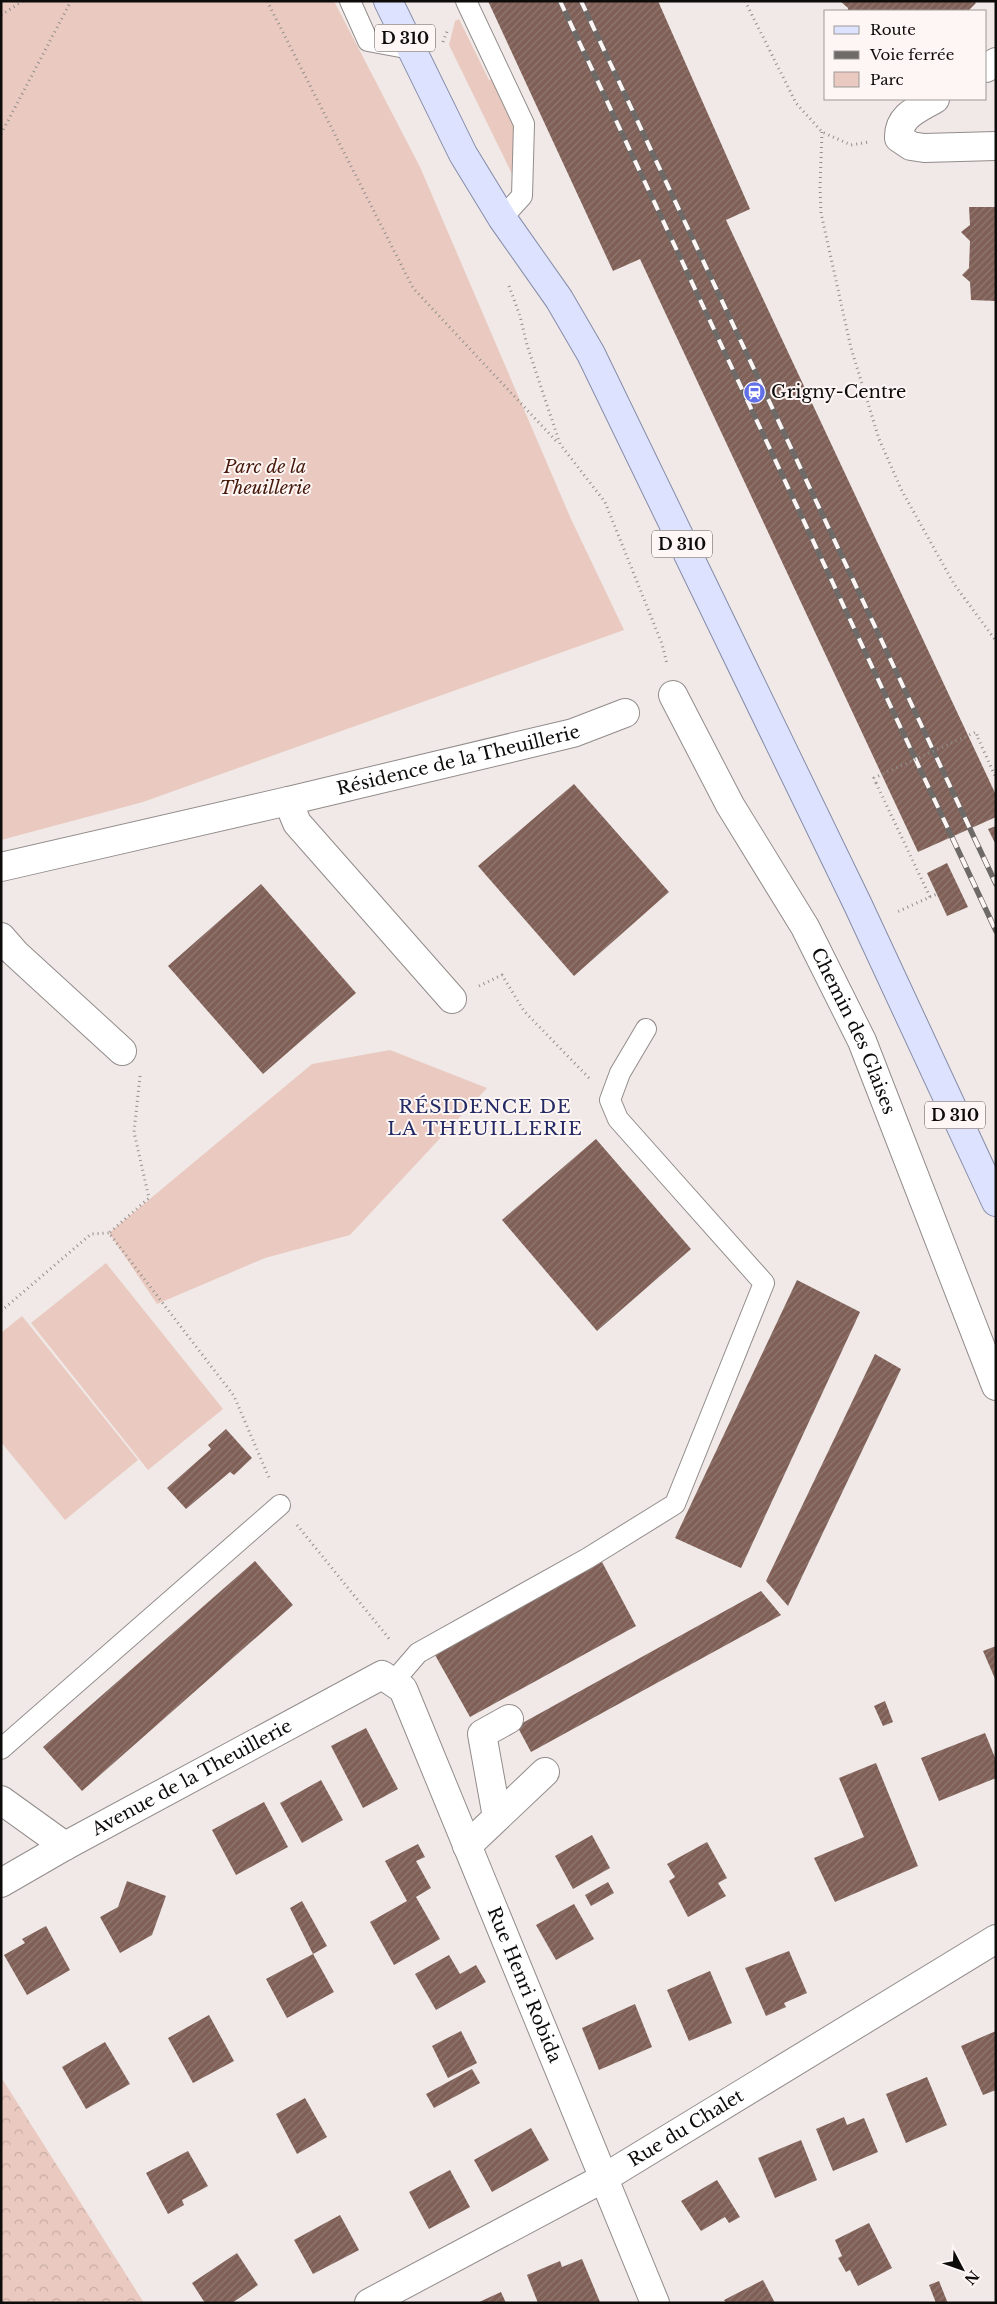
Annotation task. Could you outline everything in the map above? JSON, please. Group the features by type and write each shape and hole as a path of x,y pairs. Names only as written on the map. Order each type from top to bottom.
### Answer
{"main road":[{"name":"D 310","path":"388,1 463,154 502,218 560,299 591,354 858,905 996,1202"}],"street":[{"path":"933,100 907,116 899,128 900,138 910,146 924,148 996,146"},
{"name":"Chemin des Glaises","path":"673,695 730,805 805,927 862,1041 996,1386"},
{"name":"Résidence de la Theuillerie","path":"1,868 573,734 625,713"},
{"path":"288,802 297,823 452,999"},
{"path":"1,937 15,953 122,1051"},
{"name":"Avenue de la Theuillerie","path":"1,1883 65,1846 387,1678"},
{"name":"Rue Henri Robida","path":"387,1678 403,1689 655,2303"},
{"path":"497,1817 482,1734 509,1719"},
{"path":"467,1846 545,1772"},
{"path":"1,1800 65,1846"},
{"name":"Rue du Chalet","path":"369,2303 604,2178 996,1939"}],"lane":[{"path":"350,1 368,41 411,50"},
{"path":"466,1 524,124 522,196 502,218"},
{"path":"387,1678 418,1653 588,1558 675,1504 764,1283 618,1119 610,1100 620,1074 646,1029"},
{"path":"1,1749 280,1505"}],"path":[{"path":"1,15 23,1"},
{"path":"1,134 71,1"},
{"path":"267,1 413,288 560,444 605,502 662,644 673,695"},
{"path":"745,1 796,103 822,132 851,145 900,138"},
{"path":"822,132 821,214 850,348 879,440 902,491 950,576 996,641"},
{"path":"505,280 520,316 527,345 560,444"},
{"path":"930,897 874,778 976,732 996,778"},
{"path":"897,912 937,894"},
{"path":"452,999 502,975 524,1011 610,1100"},
{"path":"1,1310 91,1234 109,1233 149,1198 134,1132 141,1064 122,1051"},
{"path":"109,1233 234,1396 280,1505 391,1641"}],"green space":[{"name":"Parc de la Theuillerie","path":"1,1 334,1 420,167 571,519 624,630 143,802 1,840"},
{"path":"459,19 489,80 498,78 517,119 514,178 449,45 455,21"},
{"path":"390,1050 487,1088 350,1235 265,1258 157,1304 109,1233 312,1064"},
{"path":"106,1263 223,1409 148,1470 31,1323"},
{"path":"22,1316 138,1460 65,1520 1,1442 1,1333"},
{"path":"1,2077 144,2303 1,2303"}],"building":[{"path":"488,1 658,1 750,209 726,220 996,795 996,817 918,852 640,259 613,271"},
{"path":"840,1 974,1 976,3 969,10 848,10"},
{"path":"969,207 996,207 996,301 971,300 970,282 962,275 969,268 970,241 961,232 970,225"},
{"path":"574,784 669,892 574,976 478,866"},
{"path":"996,826 996,845 988,829"},
{"path":"947,863 968,907 947,916 927,873"},
{"path":"261,884 356,993 263,1074 168,966"},
{"path":"596,1139 691,1249 597,1331 502,1220"},
{"path":"797,1280 860,1312 741,1568 675,1538"},
{"path":"875,1354 901,1369 788,1606 766,1581"},
{"path":"226,1429 252,1458 234,1475 230,1472 186,1509 167,1488 211,1449 208,1445"},
{"path":"255,1561 293,1605 82,1791 43,1747"},
{"path":"602,1562 636,1626 470,1717 435,1655"},
{"path":"761,1591 781,1615 531,1752 517,1726"},
{"path":"996,1646 996,1681 983,1651"},
{"path":"885,1701 893,1722 883,1726 874,1706"},
{"path":"366,1728 398,1789 363,1808 331,1746"},
{"path":"985,1733 996,1760 996,1778 939,1801 921,1758"},
{"path":"876,1763 918,1866 835,1902 814,1858 864,1837 839,1778"},
{"path":"321,1780 343,1820 302,1843 280,1803"},
{"path":"264,1802 288,1847 236,1875 212,1830"},
{"path":"592,1835 610,1868 573,1889 555,1856"},
{"path":"707,1842 727,1878 718,1883 726,1896 688,1917 669,1881 675,1877 667,1864"},
{"path":"418,1844 425,1857 416,1861 431,1888 416,1897 440,1939 394,1965 370,1922 407,1901 385,1861"},
{"path":"127,1881 166,1896 152,1935 120,1953 100,1917 118,1907"},
{"path":"608,1882 614,1893 591,1906 585,1895"},
{"path":"302,1901 327,1946 313,1954 290,1908"},
{"path":"574,1904 594,1939 556,1960 536,1925"},
{"path":"46,1926 70,1970 27,1995 4,1955 25,1943 22,1939"},
{"path":"789,1951 807,1993 784,2003 786,2007 766,2016 745,1968"},
{"path":"313,1954 334,1992 287,2018 266,1979"},
{"path":"449,1955 460,1974 476,1965 486,1982 436,2010 415,1974"},
{"path":"710,1971 732,2023 689,2041 667,1990"},
{"path":"635,2004 652,2047 599,2070 582,2028"},
{"path":"209,2015 234,2061 193,2083 168,2038"},
{"path":"461,2031 477,2063 448,2078 432,2046"},
{"path":"996,2031 996,2090 983,2095 961,2046"},
{"path":"105,2042 130,2084 86,2109 62,2067"},
{"path":"472,2069 480,2083 434,2108 426,2094"},
{"path":"927,2077 947,2125 906,2143 886,2094"},
{"path":"305,2098 327,2137 297,2154 276,2114"},
{"path":"844,2117 847,2125 864,2118 878,2152 833,2171 816,2129"},
{"path":"531,2128 549,2160 492,2192 474,2160"},
{"path":"801,2140 817,2180 775,2198 758,2158"},
{"path":"188,2151 208,2186 182,2200 184,2205 168,2214 146,2173"},
{"path":"450,2170 470,2207 429,2229 409,2192"},
{"path":"717,2180 740,2217 729,2223 725,2217 701,2231 681,2201"},
{"path":"340,2215 359,2250 313,2274 294,2240"},
{"path":"869,2223 892,2268 858,2286 850,2270 846,2272 838,2258 842,2256 835,2240"},
{"path":"237,2253 258,2285 232,2303 205,2303 192,2283"},
{"path":"582,2259 600,2302 538,2303 527,2275 560,2261 562,2267"},
{"path":"763,2280 775,2303 726,2303 724,2300"},
{"path":"939,2281 948,2303 936,2303 929,2285"},
{"path":"501,2292 506,2303 477,2303"}],"railway":[{"path":"560,1 996,931"},
{"path":"581,1 996,884"}],"place":[{"name":"Grigny-Centre","path":"755,392"}],"district":[{"name":"RÉSIDENCE DE LA THEUILLERIE","path":"485,1117"}]}
